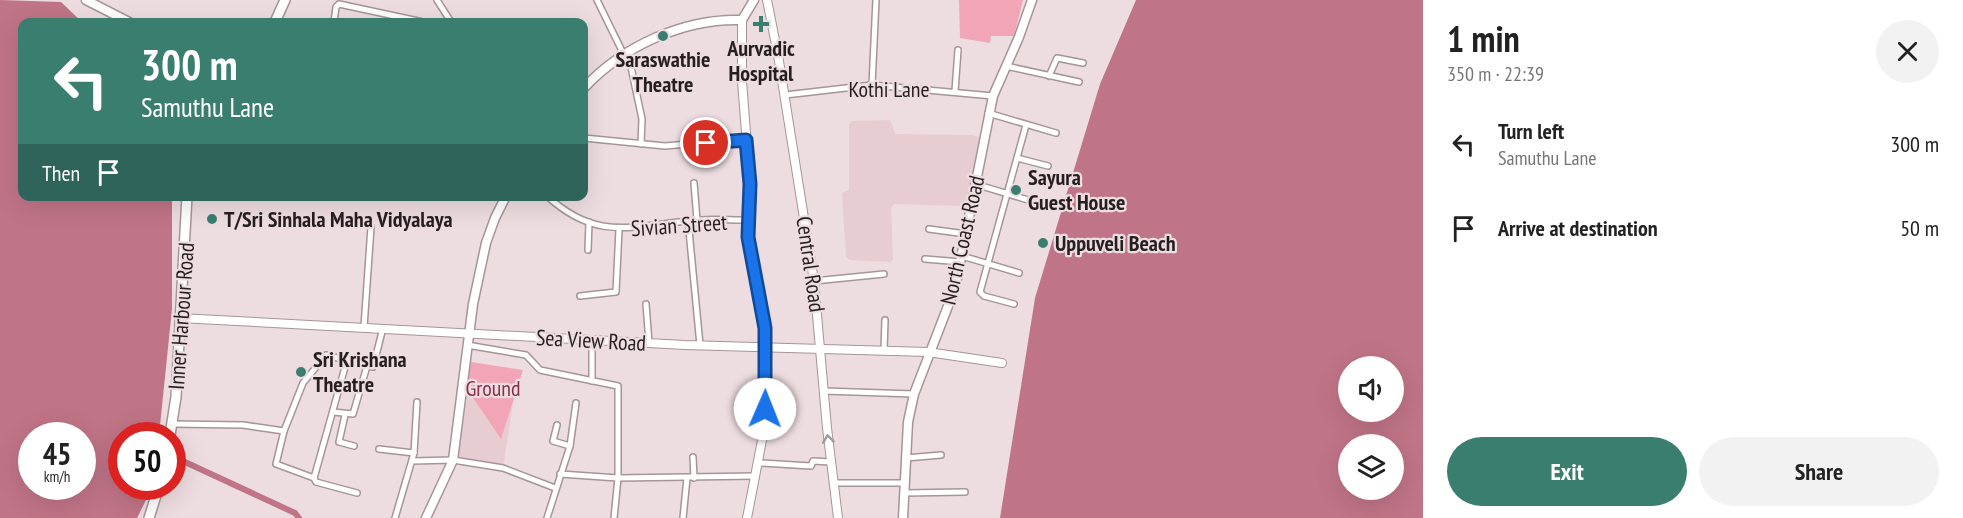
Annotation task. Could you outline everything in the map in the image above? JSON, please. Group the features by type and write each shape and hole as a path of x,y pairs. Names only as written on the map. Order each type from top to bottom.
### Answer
{"highway":[{"path":"277,18 285,0"},
{"name":"Inner Harbour Road","path":"172,422 187,201"},
{"path":"149,518 155,500"}],"main road":[{"path":"86,0 121,18"},
{"path":"746,0 742,20 746,140 750,184 747,220 751,259 763,314 765,347 764,419 760,463 747,518"},
{"path":"742,20 754,0"},
{"name":"Central Road","path":"764,0 771,12 814,281 838,518"},
{"name":"North Coast Road","path":"903,518 908,422 914,394 928,352 948,306 961,260 993,96 1032,0"},
{"path":"588,85 626,54 680,29 711,22 742,20"},
{"path":"426,518 453,460 467,345 486,243 504,201"},
{"name":"Sea View Road","path":"179,318 649,343 928,352 1002,363"}],"street":[{"path":"437,0 448,18"},
{"path":"598,0 626,54 642,119 641,144"},
{"path":"872,85 876,0"},
{"path":"335,18 336,7 339,4 404,18"},
{"path":"955,91 958,50"},
{"path":"1049,75 1057,58 1083,63"},
{"path":"1006,66 1079,82"},
{"name":"Kothi Lane","path":"785,95 872,85 993,96"},
{"path":"988,113 1056,134"},
{"path":"1014,304 981,294 987,264 1026,124"},
{"path":"588,138 665,146 746,140"},
{"path":"1017,158 1048,166"},
{"path":"693,183 697,220"},
{"path":"975,184 1038,203"},
{"name":"Sivian Street","path":"552,201 567,215 619,229 688,220 747,220"},
{"path":"688,220 700,345"},
{"path":"588,250 589,222"},
{"path":"364,327 371,227"},
{"path":"580,296 616,292 619,229"},
{"path":"928,229 966,234"},
{"path":"925,259 961,260 1019,273"},
{"path":"814,281 884,274"},
{"path":"646,304 649,343"},
{"path":"884,350 885,320"},
{"path":"357,493 316,482 314,478 276,464 284,431 303,383 326,356 373,367 383,328"},
{"path":"592,339 592,381"},
{"path":"467,345 526,355 540,370 618,386 618,478 614,518"},
{"path":"314,478 347,360"},
{"path":"333,412 353,414 367,366"},
{"path":"824,391 914,394"},
{"path":"396,518 414,453 417,402"},
{"path":"547,518 570,447 576,403"},
{"path":"345,415 339,442 354,446"},
{"path":"186,424 243,425 284,431"},
{"path":"556,426 553,441 570,447"},
{"path":"379,449 414,453"},
{"path":"906,458 941,455"},
{"path":"683,518 693,457"},
{"path":"412,461 453,460 503,468 555,488"},
{"path":"760,463 811,466 813,461 831,462"},
{"path":"560,474 618,478 757,476"},
{"path":"834,483 905,483"},
{"path":"904,493 964,492"}],"shaded area":[{"path":"0,0 61,2 78,18 18,18 18,201 172,201 172,309 160,422 108,422 108,500 146,500 137,518 0,518"},
{"path":"1136,0 1423,0 1423,518 1000,518 1035,298 1100,84"},
{"path":"890,120 895,134 973,135 979,138 967,203 960,206 894,204 891,208 893,259 891,262 850,260 846,257 842,193 849,190 849,124 852,121"},
{"path":"472,365 518,372 503,468 458,458"}],"green space":[{"path":"959,0 1023,0 1014,36 991,36 990,43 960,38"},
{"name":"Ground","path":"471,362 523,370 501,439 467,389"}],"waterway":[{"path":"186,462 295,513 299,518"}],"place":[{"name":"Aurvadic Hospital","path":"761,24"},
{"name":"Saraswathie Theatre","path":"663,36"},
{"name":"Sayura Guest House","path":"1016,190"},
{"name":"T/Sri Sinhala Maha Vidyalaya","path":"212,219"},
{"name":"Uppuveli Beach","path":"1043,243"},
{"name":"Sri Krishana Theatre","path":"301,372"}],"route":[{"path":"706,143 746,140 750,184 748,237 762,302 765,328 765,409"}]}
